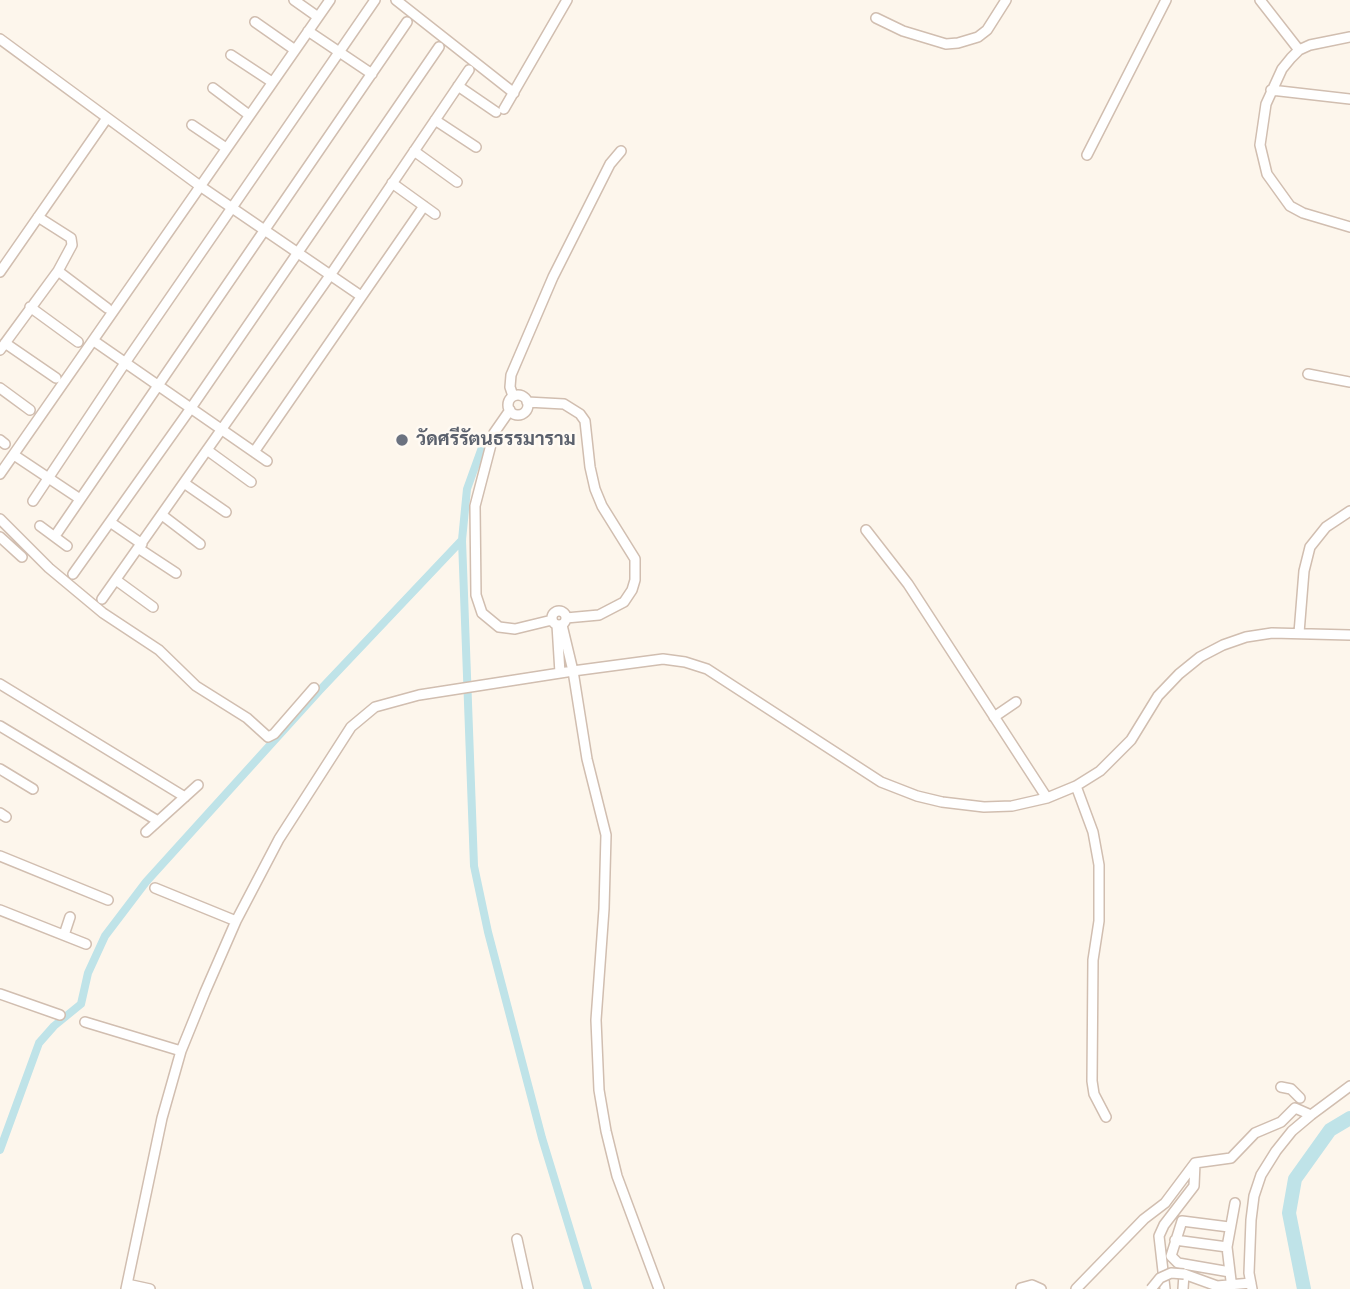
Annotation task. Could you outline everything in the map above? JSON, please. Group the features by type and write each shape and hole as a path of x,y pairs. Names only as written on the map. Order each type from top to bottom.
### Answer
{"street":[{"path":"294,0 318,17"},
{"path":"0,474 330,0"},
{"path":"33,501 375,0"},
{"path":"396,0 514,93"},
{"path":"458,86 500,111 514,93 568,0"},
{"path":"876,18 903,31 946,44 958,44 978,37 987,30 1006,0"},
{"path":"1087,155 1166,0"},
{"path":"1260,0 1299,50"},
{"path":"255,22 295,50"},
{"path":"55,536 407,22"},
{"path":"308,31 372,74"},
{"path":"1350,37 1310,45 1299,50 1282,69 1266,104 1260,145 1267,174 1290,206 1350,227"},
{"path":"0,39 201,186 361,296"},
{"path":"73,574 191,408 439,47"},
{"path":"231,55 272,82"},
{"path":"102,598 331,274 469,69"},
{"path":"213,88 249,115"},
{"path":"1271,90 1350,99"},
{"path":"0,272 107,118"},
{"path":"435,120 476,147"},
{"path":"192,125 226,148"},
{"path":"414,151 457,182"},
{"path":"513,396 510,375 542,301 610,164 621,151"},
{"path":"392,183 435,214"},
{"path":"254,452 424,206"},
{"path":"38,217 72,241 72,245 58,271 3,346 56,378"},
{"path":"58,271 107,308"},
{"path":"30,307 78,342"},
{"path":"94,341 267,461"},
{"path":"1308,374 1350,382"},
{"path":"0,388 30,410"},
{"path":"510,410 494,433 475,506 476,595 482,612 499,627 515,628 599,615 624,602 632,590 635,559 602,506 595,489 585,421 580,414 564,404 527,402 520,395 513,396 508,404 510,410 516,414 527,408 527,402"},
{"path":"207,450 251,482"},
{"path":"14,456 80,499"},
{"path":"184,483 226,512"},
{"path":"1299,633 1304,571 1310,547 1326,527 1350,511"},
{"path":"162,515 200,544"},
{"path":"0,519 49,568 103,613 159,650 196,686 239,713 268,737 274,734 314,688"},
{"path":"110,522 176,573"},
{"path":"40,526 68,546"},
{"path":"866,530 908,584 1047,798"},
{"path":"0,537 22,557"},
{"path":"116,580 153,607"},
{"path":"559,622 563,646 573,671 587,760 606,835 596,1020 599,1090 617,1176 659,1289"},
{"path":"150,1289 126,1287 162,1118 181,1051 236,921 279,839 358,720 386,703 455,689 573,671 663,659 685,662 707,669 881,782 942,802 984,807 1012,806 1047,798 1076,786 1117,756 1131,740 1158,696 1179,674 1200,657 1223,645 1272,633 1350,635"},
{"path":"560,673 563,646"},
{"path":"0,684 186,797"},
{"path":"994,717 1016,702"},
{"path":"0,726 158,821"},
{"path":"0,769 33,789"},
{"path":"146,832 198,785"},
{"path":"1076,786 1093,832 1099,865 1099,921 1093,960 1092,1081 1094,1094 1106,1117"},
{"path":"0,856 108,900"},
{"path":"155,888 236,921"},
{"path":"0,910 86,944"},
{"path":"64,935 70,917"},
{"path":"0,994 60,1015"},
{"path":"85,1022 181,1051"},
{"path":"1151,1289 1160,1278 1171,1273 1184,1274 1217,1286 1251,1286 1250,1232 1257,1185 1276,1151 1311,1115 1350,1086"},
{"path":"1281,1087 1291,1089 1300,1098"},
{"path":"1076,1289 1144,1219 1171,1196 1195,1163 1231,1158 1255,1133 1282,1122 1295,1108 1311,1115"},
{"path":"1165,1289 1159,1236 1164,1225 1194,1186 1195,1163"},
{"path":"1231,1287 1227,1247 1235,1203"},
{"path":"1229,1227 1184,1221 1179,1226 1171,1256 1174,1261 1230,1272"},
{"path":"517,1239 528,1289"},
{"path":"1175,1240 1227,1247"},
{"path":"1182,1289 1184,1274"},
{"path":"1018,1289 1032,1285 1041,1289"}],"waterway":[{"path":"485,439 467,489 462,540 474,866 488,932 542,1138 588,1289"},
{"path":"0,1150 39,1043 54,1026 81,1004 88,973 105,936 146,882 319,691 462,540"},
{"path":"1304,1289 1289,1213 1295,1179 1330,1130 1350,1118"}],"place":[{"name":"วัดศรีรัตนธรรมาราม","path":"402,440"}]}
